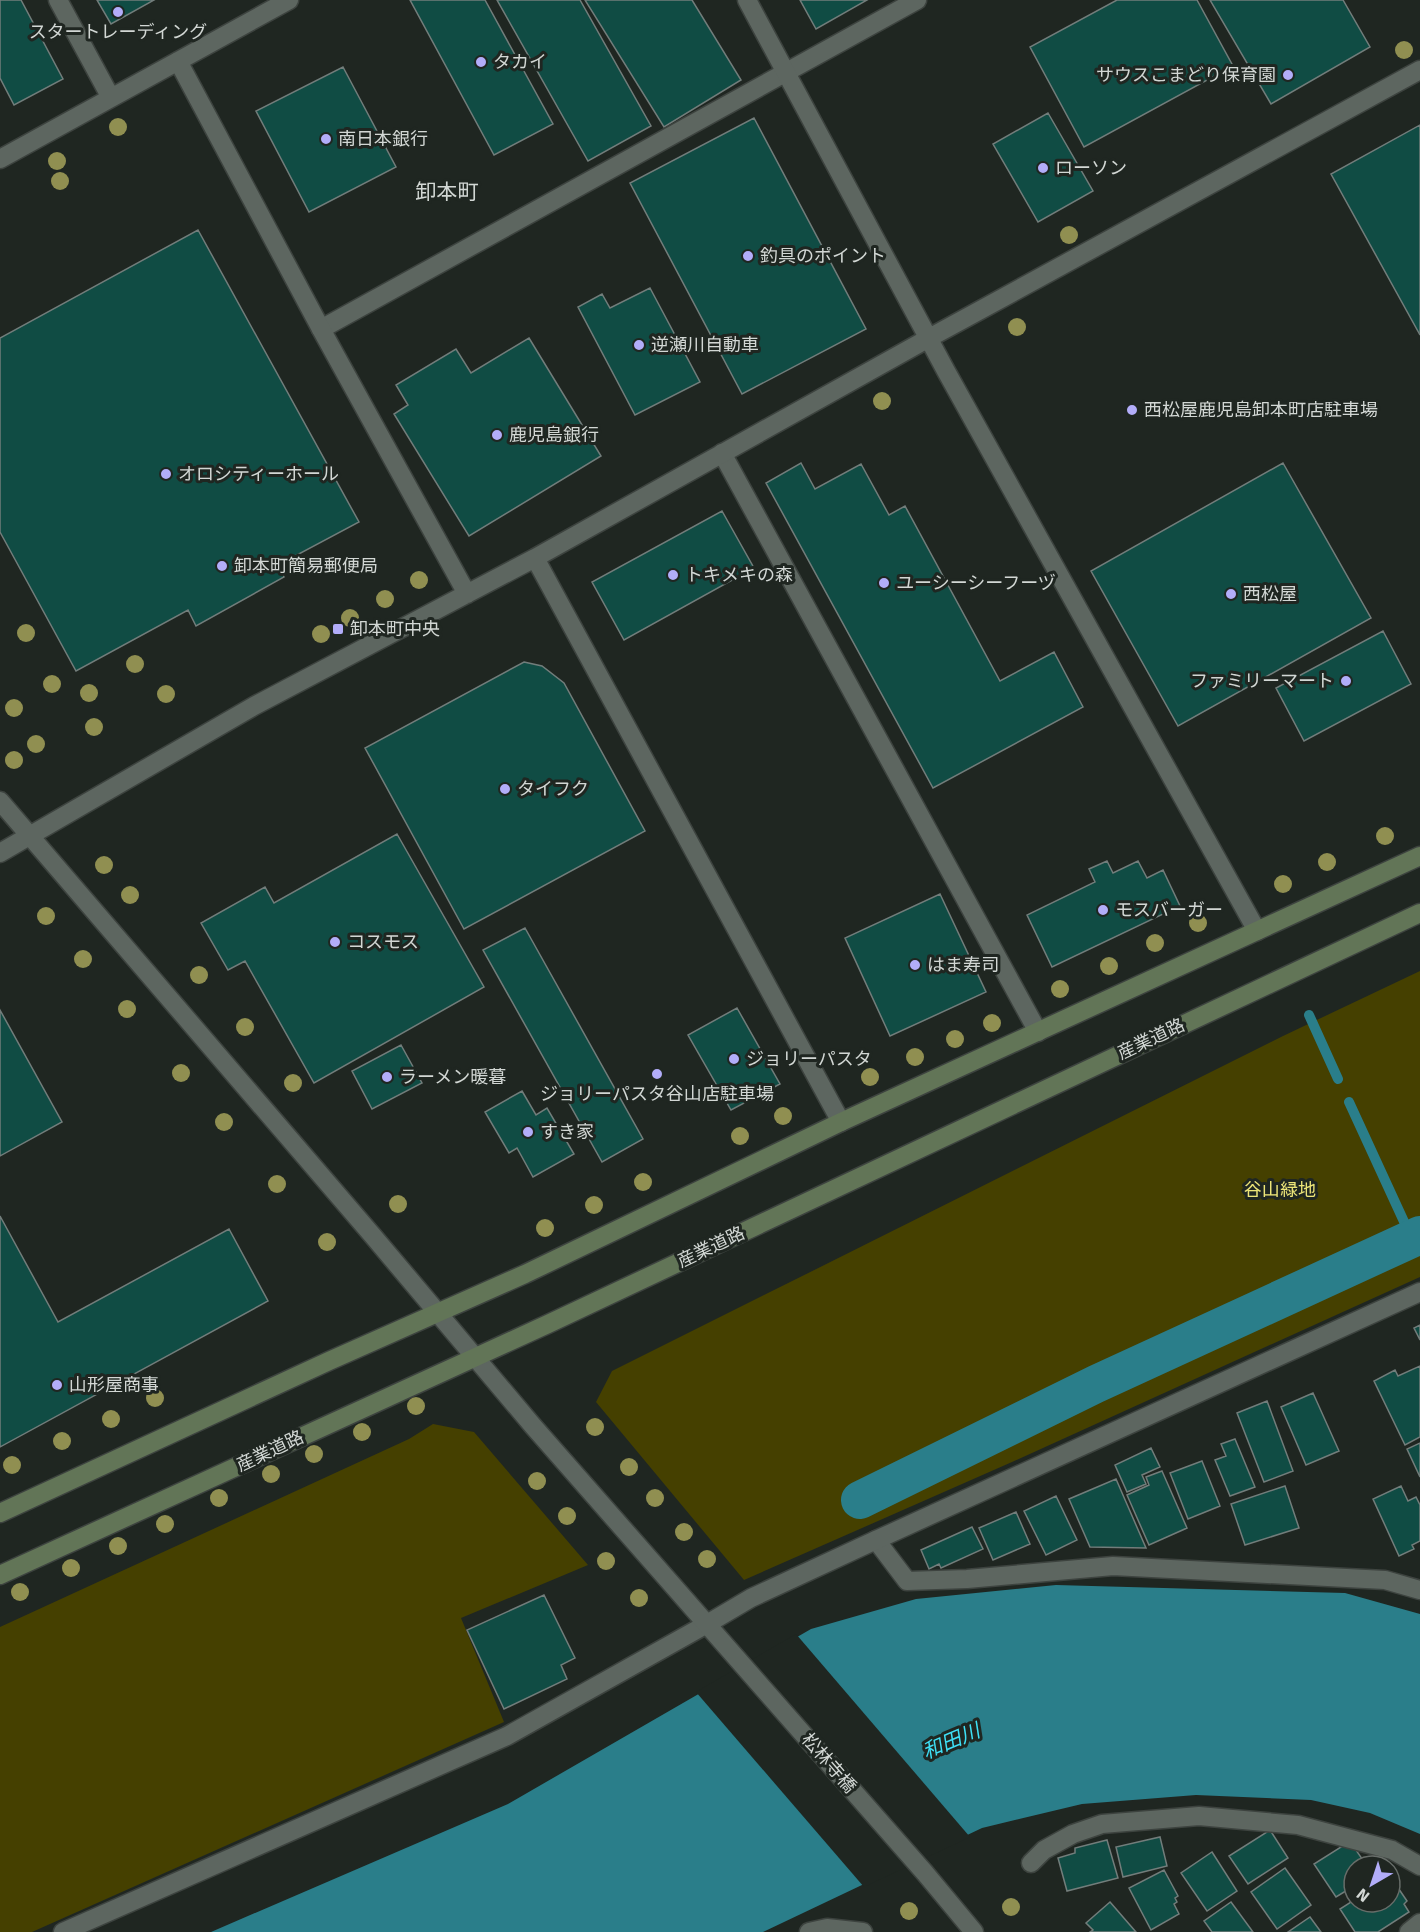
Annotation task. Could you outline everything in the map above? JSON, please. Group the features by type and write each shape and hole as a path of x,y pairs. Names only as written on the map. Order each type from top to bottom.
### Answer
{"main road":[{"path":"0,1513 437,1312 525,1274 841,1122 1420,856"},
{"name":"産業道路","path":"0,1575 476,1358 1420,913"}],"street":[{"path":"58,0 111,98"},
{"path":"0,159 289,0"},
{"path":"747,0 929,338 1257,931"},
{"path":"321,329 917,0"},
{"path":"178,61 321,329 467,594"},
{"path":"0,853 254,706 535,558 929,338 1420,70"},
{"path":"722,453 1038,1032"},
{"path":"535,558 841,1122"},
{"name":"松林寺橋","path":"0,801 476,1358 974,1932"},
{"path":"63,1932 507,1736 751,1598 1420,1292"},
{"path":"876,1540 907,1581 967,1579 1113,1566 1385,1581 1420,1590"},
{"path":"1031,1863 1044,1850 1073,1833 1102,1824 1199,1816 1298,1825 1392,1850 1420,1866"},
{"path":"1409,1932 1420,1923"},
{"path":"809,1932 827,1928 863,1932"}],"green space":[{"name":"谷山緑地","path":"1420,971 1420,1277 1012,1462 744,1580 596,1402 612,1371 1283,1036"},
{"path":"433,1424 474,1432 588,1565 461,1618 504,1722 32,1932 0,1932 0,1627 409,1439"}],"water":[{"name":"和田川","path":"1056,1585 1345,1593 1420,1614 1420,1834 1370,1813 1311,1800 1196,1795 1082,1804 982,1828 763,1932 211,1932 508,1804 811,1629 916,1599"}],"pier":[{"path":"796,1634 970,1837 864,1887 696,1692"}],"building":[{"path":"0,0 21,0 63,79 14,105 0,78"},
{"name":"スタートレーディング","path":"97,0 154,0 111,24"},
{"name":"タカイ","path":"410,0 485,0 553,124 494,155"},
{"path":"497,0 580,0 651,126 588,161"},
{"path":"585,0 692,0 741,80 664,127"},
{"path":"800,0 867,0 816,29"},
{"path":"1117,0 1197,0 1233,66 1084,147 1030,47"},
{"name":"サウスこまどり保育園","path":"1210,0 1343,0 1370,47 1271,104"},
{"name":"南日本銀行","path":"343,67 396,167 309,212 256,111"},
{"name":"ローソン","path":"1048,113 1093,191 1038,222 993,144"},
{"name":"釣具のポイント","path":"754,118 866,329 742,394 630,183"},
{"path":"1420,125 1420,335 1331,174"},
{"name":"オロシティーホール","path":"198,230 359,522 278,565 284,577 196,626 188,610 76,671 0,532 0,338"},
{"name":"逆瀬川自動車","path":"650,288 700,382 635,415 578,307 602,294 610,308"},
{"name":"鹿児島銀行","path":"529,338 601,456 469,536 394,414 408,405 396,385 456,349 471,373"},
{"name":"ユーシーシーフーヅ","path":"801,463 815,489 861,464 889,515 905,506 1000,681 1054,652 1083,707 933,788 766,483"},
{"name":"西松屋","path":"1283,463 1371,618 1178,726 1091,571"},
{"name":"トキメキの森","path":"722,511 754,568 624,640 592,582"},
{"path":"1383,631 1411,684 1304,741 1276,688"},
{"name":"タイフク","path":"524,662 542,666 564,683 645,831 464,929 365,748"},
{"name":"コスモス","path":"397,834 484,987 314,1083 245,961 228,970 201,923 265,887 274,903"},
{"name":"モスバーガー","path":"1107,861 1113,873 1138,861 1147,878 1163,870 1180,906 1052,967 1027,915 1095,882 1089,869"},
{"name":"はま寿司","path":"940,894 986,992 890,1036 845,938"},
{"path":"525,928 643,1139 602,1162 483,950"},
{"name":"ジョリーパスタ","path":"737,1008 780,1084 731,1110 688,1035"},
{"path":"0,1010 62,1122 0,1156"},
{"name":"ラーメン暖暮","path":"401,1045 422,1083 372,1109 352,1071"},
{"name":"すき家","path":"522,1091 536,1115 547,1108 574,1154 533,1177 517,1148 509,1153 485,1112"},
{"name":"山形屋商事","path":"0,1216 58,1322 229,1229 268,1301 0,1447"},
{"path":"1420,1325 1420,1340 1414,1328"},
{"path":"1420,1366 1420,1437 1405,1445 1374,1381 1395,1370 1398,1376"},
{"path":"1313,1393 1339,1451 1306,1465 1281,1407"},
{"path":"1267,1401 1293,1471 1264,1482 1237,1413"},
{"path":"1235,1439 1255,1487 1230,1496 1215,1460 1226,1456 1221,1444"},
{"path":"1420,1443 1420,1477 1407,1449"},
{"path":"1151,1448 1160,1467 1142,1475 1146,1484 1127,1492 1115,1465"},
{"path":"1202,1461 1220,1506 1188,1519 1170,1473"},
{"path":"1162,1471 1187,1528 1149,1545 1127,1495 1149,1485 1146,1477"},
{"path":"1116,1479 1146,1548 1090,1547 1069,1499"},
{"path":"1285,1486 1299,1528 1245,1545 1231,1504"},
{"path":"1401,1486 1408,1501 1416,1497 1420,1505 1420,1541 1412,1545 1414,1549 1399,1556 1373,1499"},
{"path":"1056,1496 1077,1540 1046,1555 1024,1511"},
{"path":"1016,1512 1030,1544 993,1560 979,1528"},
{"path":"972,1527 983,1549 941,1568 939,1564 929,1569 921,1550"},
{"path":"544,1595 575,1658 561,1665 567,1679 504,1709 467,1630"},
{"path":"1270,1830 1288,1858 1248,1884 1229,1856"},
{"path":"1160,1837 1167,1866 1123,1877 1116,1847"},
{"path":"1107,1840 1118,1878 1067,1891 1058,1858 1075,1853 1075,1848"},
{"path":"1344,1845 1356,1850 1359,1854 1342,1854 1342,1893 1336,1897 1314,1864"},
{"path":"1212,1852 1237,1891 1207,1911 1181,1873"},
{"path":"1285,1868 1311,1905 1277,1929 1251,1892"},
{"path":"1164,1870 1178,1896 1174,1904 1179,1914 1151,1930 1129,1888"},
{"path":"1402,1894 1407,1901 1404,1904 1409,1912 1378,1932 1355,1932 1343,1914 1402,1914"},
{"path":"1110,1902 1136,1932 1090,1932 1093,1930 1086,1923"},
{"path":"1231,1902 1253,1932 1212,1932 1204,1921"},
{"path":"1310,1917 1321,1932 1288,1932"}],"waterway":[{"path":"1309,1015 1338,1079"},
{"path":"1349,1102 1412,1239"},
{"path":"860,1500 1096,1384 1420,1235"}],"place":[{"name":"スタートレーディング","path":"118,12"},
{"name":"タカイ","path":"481,62"},
{"name":"サウスこまどり保育園","path":"1288,75"},
{"name":"南日本銀行","path":"326,139"},
{"name":"ローソン","path":"1043,168"},
{"name":"釣具のポイント","path":"748,256"},
{"name":"逆瀬川自動車","path":"639,345"},
{"name":"西松屋鹿児島卸本町店駐車場","path":"1132,410"},
{"name":"鹿児島銀行","path":"497,435"},
{"name":"オロシティーホール","path":"166,474"},
{"name":"卸本町簡易郵便局","path":"222,566"},
{"name":"トキメキの森","path":"673,575"},
{"name":"ユーシーシーフーヅ","path":"884,583"},
{"name":"西松屋","path":"1231,594"},
{"name":"卸本町中央","path":"338,629"},
{"name":"ファミリーマート","path":"1346,681"},
{"name":"タイフク","path":"505,789"},
{"name":"モスバーガー","path":"1103,910"},
{"name":"コスモス","path":"335,942"},
{"name":"はま寿司","path":"915,965"},
{"name":"ジョリーパスタ","path":"734,1059"},
{"name":"ジョリーパスタ谷山店駐車場","path":"657,1074"},
{"name":"ラーメン暖暮","path":"387,1077"},
{"name":"すき家","path":"528,1132"},
{"name":"山形屋商事","path":"57,1385"}],"district":[{"name":"卸本町","path":"447,192"}]}
